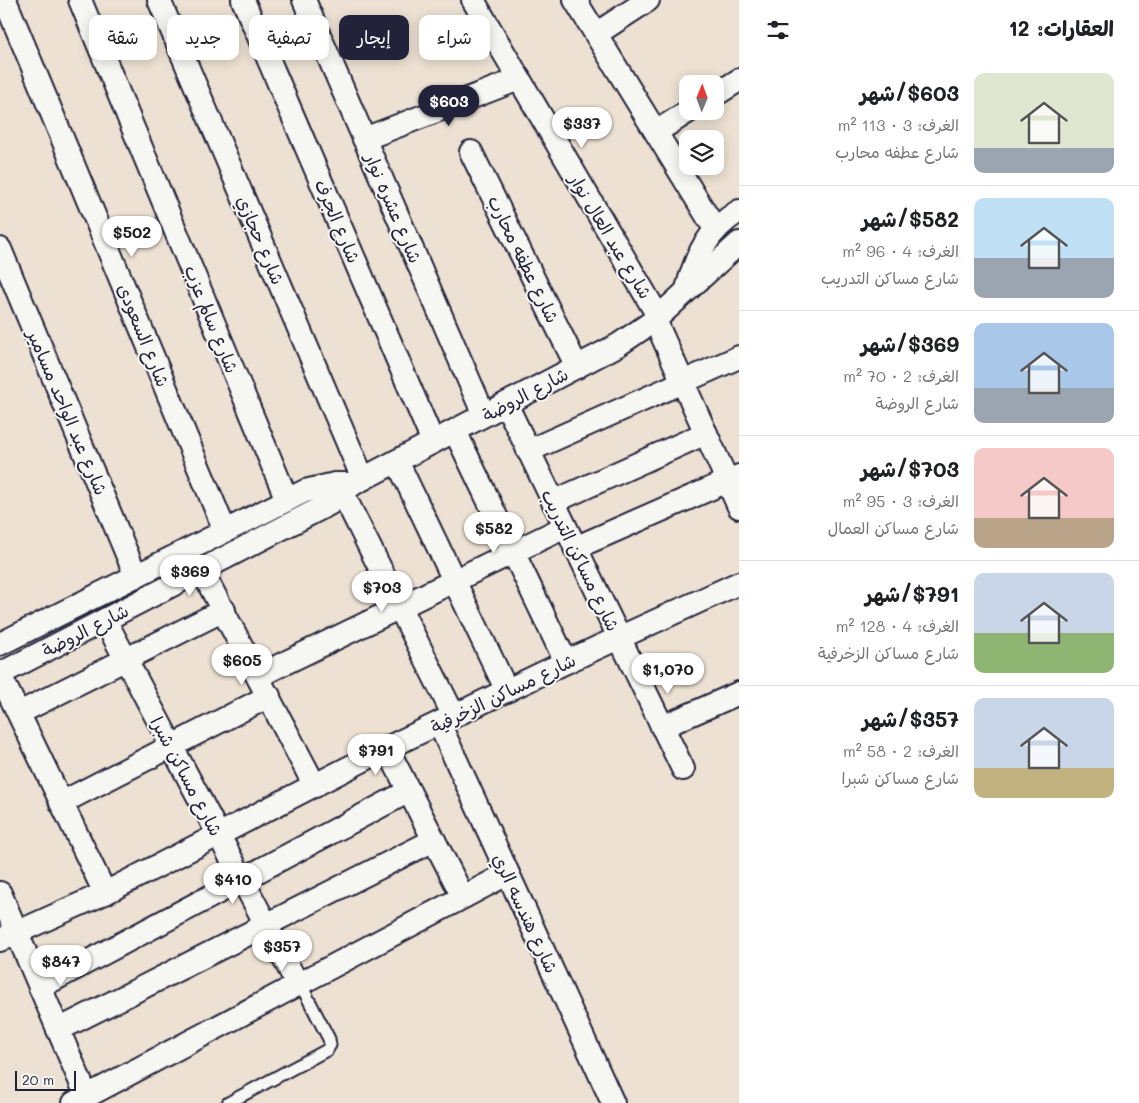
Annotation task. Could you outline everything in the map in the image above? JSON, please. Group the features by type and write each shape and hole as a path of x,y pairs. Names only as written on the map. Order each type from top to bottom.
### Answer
{"street":[{"name":"شارع السعودى","path":"5,0 225,531"},
{"name":"شارع سالم عزب","path":"80,0 287,500"},
{"name":"شارع حجازي","path":"159,0 400,608"},
{"name":"شارع الجرف","path":"243,0 433,442"},
{"name":"شارع عشره نوار","path":"304,0 484,416"},
{"name":"شارع عبد العال نوار","path":"473,0 657,318 706,433 733,479 739,507"},
{"path":"575,0 715,229"},
{"path":"596,34 648,0"},
{"path":"364,139 519,79"},
{"path":"724,89 739,80"},
{"path":"656,132 679,117"},
{"name":"شارع عطفه محارب","path":"471,152 577,367"},
{"path":"687,289 694,262 703,244 715,229 739,211"},
{"name":"شارع الروضة","path":"0,674 329,504 353,486 397,461 618,345 657,318 739,243"},
{"name":"شارع عبد الواحد مسامير","path":"0,249 136,576"},
{"path":"528,451 739,357"},
{"name":"شارع مساكن التدريب","path":"506,404 683,769"},
{"path":"455,431 566,662"},
{"path":"553,502 706,433"},
{"path":"397,461 507,690"},
{"path":"575,548 733,479"},
{"name":"شارع الروضة","path":"0,644 287,500 319,486 353,486"},
{"path":"258,676 566,527"},
{"path":"202,569 315,786"},
{"name":"شارع مساكن الزخرفية","path":"8,936 105,893 387,748 507,690 739,584"},
{"name":"شارع هندسه الري","path":"400,608 508,874 613,1103"},
{"path":"19,713 224,610"},
{"name":"شارع مساكن شبرا","path":"105,620 299,984"},
{"path":"0,674 105,893"},
{"path":"662,727 739,693"},
{"path":"61,803 269,696"},
{"path":"387,748 463,897"},
{"path":"40,987 409,791"},
{"path":"58,1030 434,840"},
{"path":"0,892 8,936 40,987 58,1030 80,1100 508,874"}],"lane":[{"path":"228,1103 327,1050 330,1045 329,1039 299,984"}]}
